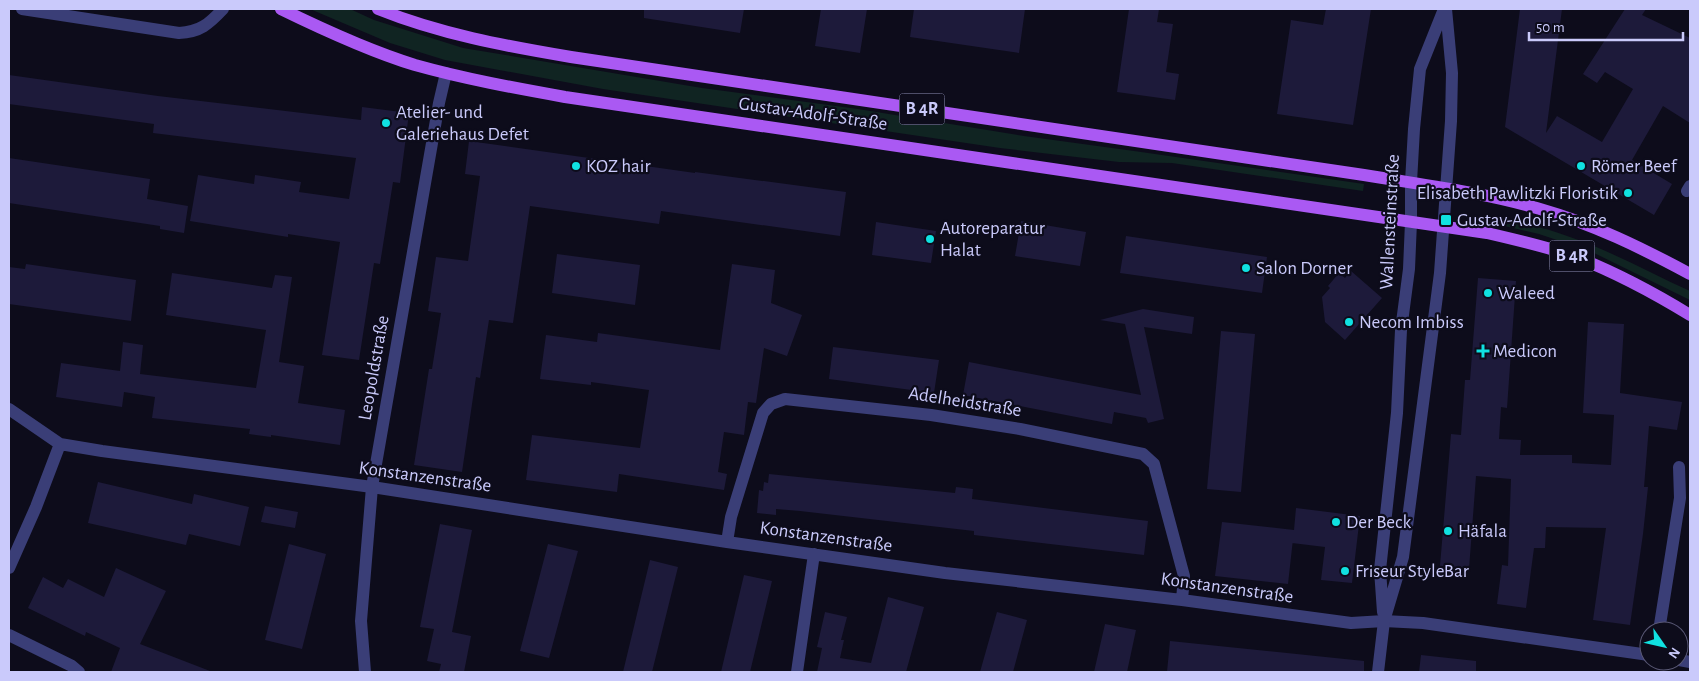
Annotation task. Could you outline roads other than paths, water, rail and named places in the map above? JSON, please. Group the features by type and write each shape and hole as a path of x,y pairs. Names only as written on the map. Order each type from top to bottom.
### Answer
{"main road":[{"name":"Gustav-Adolf-Straße","path":"281,9 375,51 414,64 478,81 565,97 1411,222"},
{"name":"Gustav-Adolf-Straße","path":"378,9 434,29 473,39 571,57 1411,182"},
{"name":"B 4R","path":"1411,182 1514,202 1566,217 1625,241 1690,274"},
{"name":"B 4R","path":"1411,222 1487,233 1522,241 1574,257 1627,279 1690,315"}],"street":[{"path":"22,9 179,33 197,31 208,24 223,9"},
{"name":"Wallensteinstraße","path":"1384,621 1380,570 1408,269 1411,182 1420,69 1445,9"},
{"name":"Wallensteinstraße","path":"1378,672 1384,621 1403,558 1439,282 1444,227 1452,73 1445,9"},
{"name":"Leopoldstraße","path":"365,672 361,621 372,487 439,103 446,73"},
{"name":"Adelheidstraße","path":"727,542 731,517 763,413 771,404 785,399 931,415 1020,429 1143,454 1154,464 1184,576 1182,600"},
{"name":"Konstanzenstraße","path":"9,409 60,444 102,451 372,487 727,542 945,573 1182,600 1351,623 1384,621 1423,623 1639,654"},
{"path":"9,568 36,507 60,444"},
{"path":"1661,621 1680,498 1679,467"},
{"path":"797,672 814,554"},
{"path":"9,635 72,666 80,672"}],"place":[{"name":"Atelier- und Galeriehaus Defet","path":"386,123"},
{"name":"KOZ hair","path":"576,166"},
{"name":"Römer Beef","path":"1581,166"},
{"name":"Elisabeth Pawlitzki Floristik","path":"1628,193"},
{"name":"Gustav-Adolf-Straße","path":"1446,220"},
{"name":"Autoreparatur Halat","path":"930,239"},
{"name":"Salon Dorner","path":"1246,268"},
{"name":"Waleed","path":"1488,293"},
{"name":"Necom Imbiss","path":"1349,322"},
{"name":"Medicon","path":"1483,351"},
{"name":"Der Beck","path":"1336,522"},
{"name":"Häfala","path":"1448,531"},
{"name":"Friseur StyleBar","path":"1345,571"}]}
